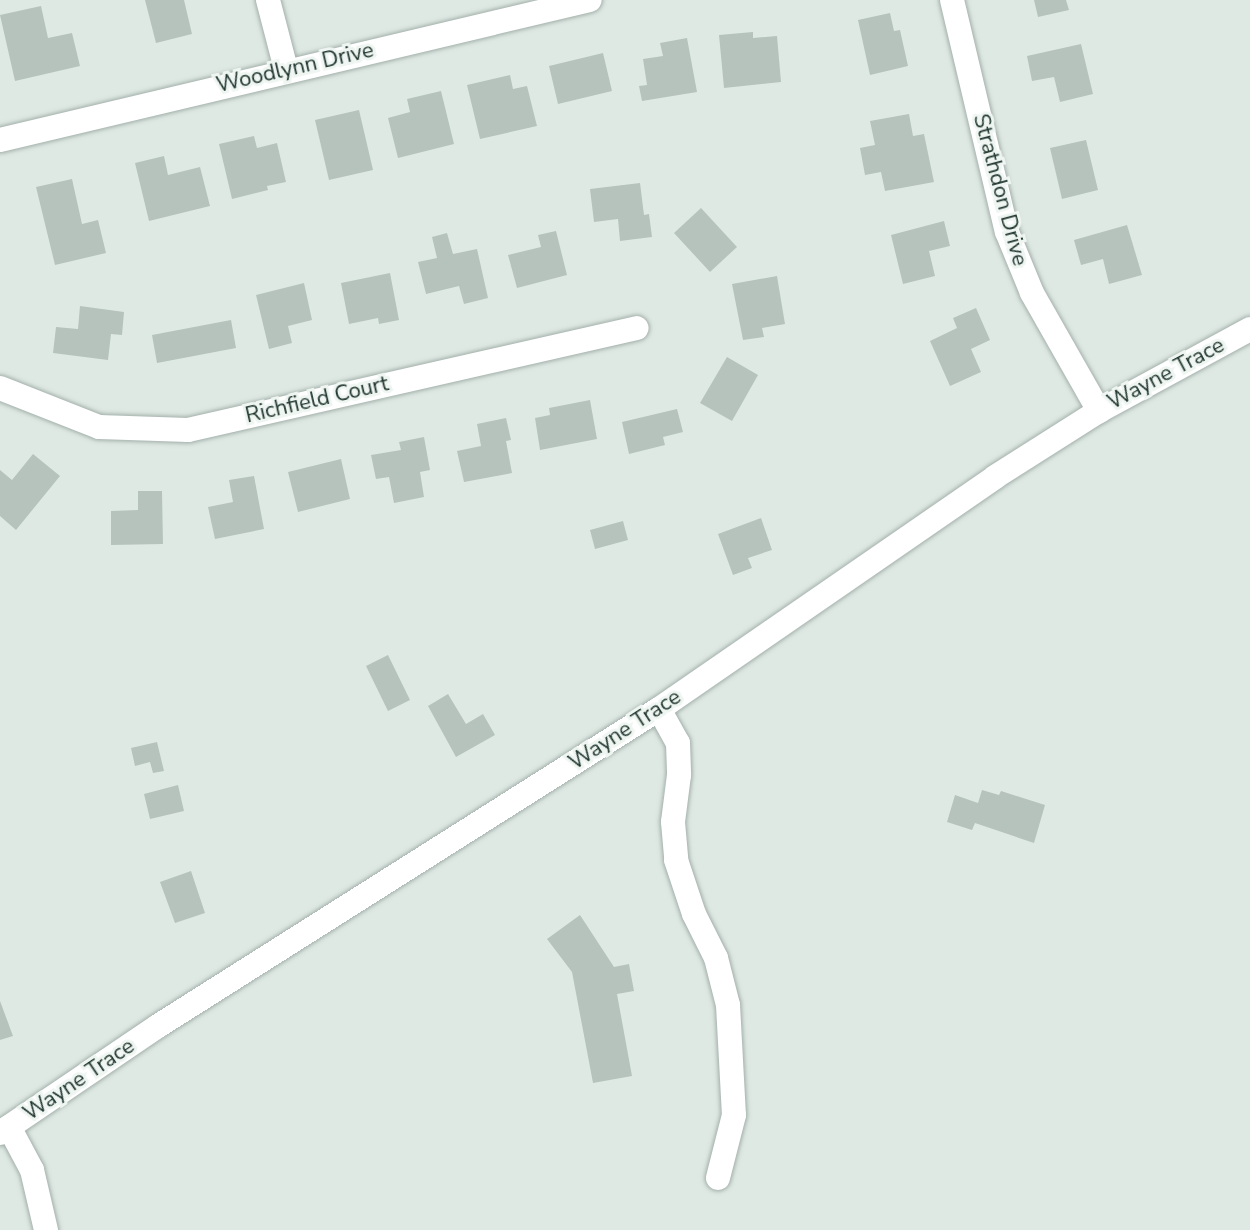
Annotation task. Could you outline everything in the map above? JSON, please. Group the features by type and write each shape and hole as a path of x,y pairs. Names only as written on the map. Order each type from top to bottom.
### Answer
{"street":[{"path":"268,0 286,69"},
{"name":"Woodlynn Drive","path":"0,140 286,69 590,0"},
{"name":"Strathdon Drive","path":"952,0 1010,242 1032,293 1099,411"},
{"name":"Richfield Court","path":"0,388 99,427 188,430 637,328"},
{"name":"Wayne Trace","path":"4,1130 158,1026 659,709 995,477 1099,411 1250,329"},
{"path":"659,709 678,743 679,775 673,822 676,860 694,914 716,958 728,1005 734,1115 718,1178"},
{"path":"4,1130 23,1147 32,1170 46,1230"}],"building":[{"path":"145,0 184,0 192,34 156,43"},
{"path":"1034,0 1066,0 1069,10 1038,17"},
{"path":"41,6 48,38 72,33 80,66 15,81 0,15"},
{"path":"890,13 894,31 900,30 908,66 870,75 858,20"},
{"path":"753,32 753,38 777,36 781,82 724,88 719,35"},
{"path":"687,38 697,92 642,101 639,86 647,85 643,59 663,56 660,43"},
{"path":"1081,44 1093,94 1060,102 1054,77 1032,81 1027,56"},
{"path":"603,53 612,91 558,104 549,66"},
{"path":"510,75 513,89 527,86 537,126 480,139 467,85"},
{"path":"441,91 454,144 398,158 388,118 410,112 407,99"},
{"path":"359,110 373,170 329,180 315,120"},
{"path":"909,114 913,136 924,134 934,182 885,191 881,172 865,175 860,148 875,145 870,121"},
{"path":"254,136 257,148 277,143 286,182 232,199 219,144"},
{"path":"1086,140 1098,190 1062,199 1050,148"},
{"path":"164,156 168,175 200,167 210,206 149,221 135,163"},
{"path":"72,179 82,224 98,220 106,253 55,265 36,187"},
{"path":"640,183 644,215 649,214 652,237 620,241 618,219 594,222 590,189"},
{"path":"701,208 737,247 710,272 674,233"},
{"path":"944,221 950,246 929,251 935,276 903,284 891,235"},
{"path":"1127,225 1142,275 1109,284 1103,259 1081,265 1074,240"},
{"path":"556,231 567,275 517,288 508,255 541,247 538,235"},
{"path":"447,233 453,254 477,249 488,298 464,304 459,286 426,294 418,262 437,258 432,237"},
{"path":"390,273 399,320 379,324 378,318 349,324 341,283"},
{"path":"777,276 785,324 762,328 764,337 743,340 732,284"},
{"path":"304,283 312,320 288,326 292,343 269,349 256,295"},
{"path":"80,306 124,312 122,335 111,334 108,360 53,353 56,327 78,329"},
{"path":"976,308 990,340 971,349 981,372 950,386 930,341 957,328 953,318"},
{"path":"231,320 236,348 157,363 152,335"},
{"path":"727,357 758,375 732,421 700,403"},
{"path":"590,400 597,439 540,450 535,418 550,415 549,408"},
{"path":"677,409 683,432 663,437 665,445 629,454 622,422"},
{"path":"506,418 511,440 506,441 512,473 464,482 457,451 481,446 477,424"},
{"path":"424,437 430,470 420,472 424,497 394,503 389,477 376,479 371,455 401,450 399,442"},
{"path":"33,454 60,476 16,530 0,516 0,470 12,480"},
{"path":"341,459 350,499 298,512 288,472"},
{"path":"254,476 264,529 215,539 208,507 233,502 229,480"},
{"path":"138,491 162,491 163,544 111,545 111,511 138,510"},
{"path":"761,518 772,550 748,558 752,568 733,575 718,534"},
{"path":"623,521 628,540 595,549 590,530"},
{"path":"388,655 410,700 388,711 366,666"},
{"path":"448,694 466,724 483,714 495,735 456,757 428,706"},
{"path":"157,742 164,771 153,773 150,762 135,766 131,748"},
{"path":"178,785 184,811 150,819 144,794"},
{"path":"982,790 999,795 1001,791 1045,805 1034,843 975,823 972,830 947,822 955,795 978,803"},
{"path":"191,871 205,913 175,923 160,882"},
{"path":"580,915 614,967 629,964 634,991 617,994 632,1076 593,1083 572,972 547,939"},
{"path":"0,1001 13,1036 0,1040"}]}
